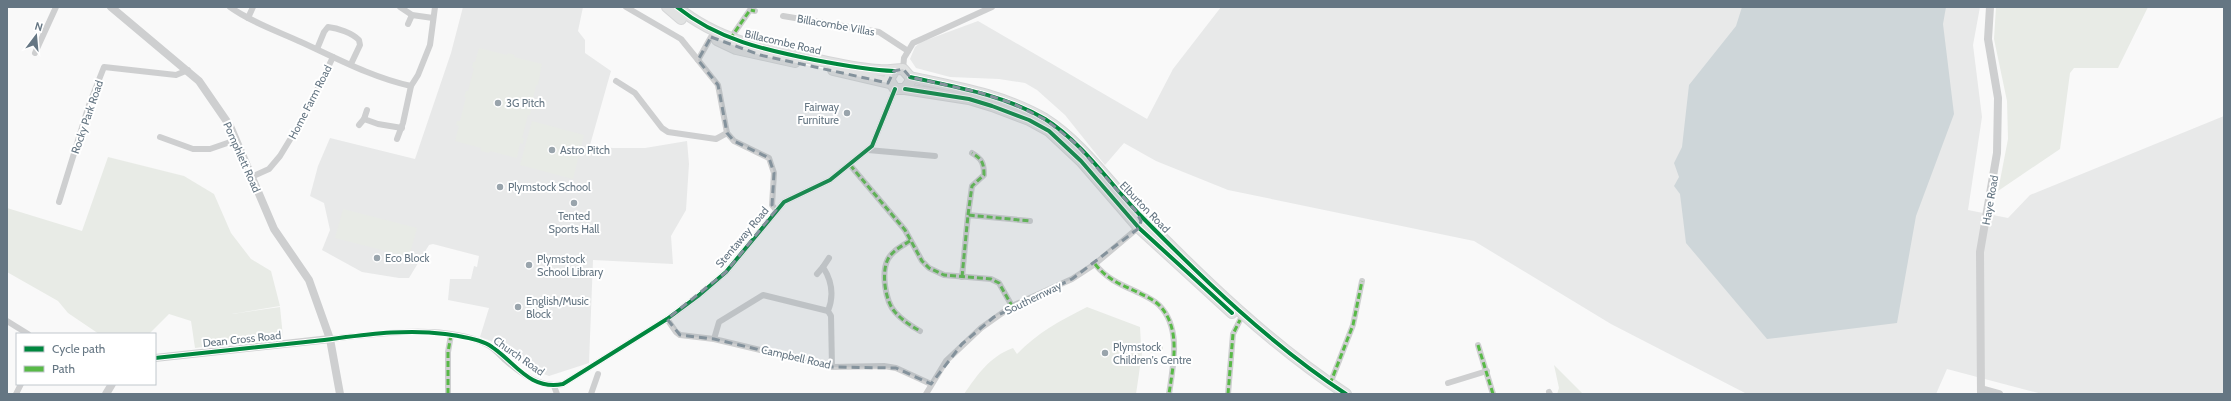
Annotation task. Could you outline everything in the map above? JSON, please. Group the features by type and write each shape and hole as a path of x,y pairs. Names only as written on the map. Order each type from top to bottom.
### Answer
{"main road":[{"name":"Billacombe Road","path":"667,7 681,18 711,37 736,49 896,87"},
{"name":"Billacombe Road","path":"677,7 700,24 730,39 757,47 845,66 898,70"},
{"path":"898,70 910,77 910,82 896,87 890,75 898,70"},
{"name":"Elburton Road","path":"910,77 978,92 1012,103 1046,120 1075,143 1135,210 1244,314 1330,384 1346,394"},
{"name":"Elburton Road","path":"896,87 969,99 1029,120 1049,131 1081,161 1139,228 1240,320 1334,394"}],"street":[{"path":"35,53 56,7"},
{"name":"Pomphlett Road","path":"111,7 188,70 216,103 230,126 274,229 309,280 330,339 340,394"},
{"path":"230,7 248,18 333,57 387,80 411,86"},
{"path":"248,18 253,7"},
{"path":"400,7 412,15 433,18"},
{"path":"397,139 402,128 411,86 426,58 430,45 435,7"},
{"path":"626,7 681,39 718,85 726,133 734,141 769,158 774,173 772,205 776,210"},
{"path":"898,70 913,43 992,7"},
{"name":"Haye Road","path":"1981,392 1980,252 1997,153 1998,98 1988,39 1990,7"},
{"path":"730,39 750,10 755,10"},
{"path":"408,24 412,15"},
{"name":"Billacombe Villas","path":"783,16 879,32 908,51"},
{"path":"316,49 328,27 356,37 359,40 360,45 351,64"},
{"path":"698,60 711,37"},
{"name":"Home Farm Road","path":"251,177 269,169 280,156 306,115 333,57"},
{"name":"Rocky Park Road","path":"59,202 89,105 104,67 176,75 188,70"},
{"path":"616,81 630,88 662,128 668,132 716,139 726,133"},
{"name":"Stentaway Road","path":"554,386 572,380 667,319 726,272 776,210 792,197 830,180 868,150 872,146 896,87"},
{"path":"359,125 364,119 367,110"},
{"path":"364,119 378,124 402,128"},
{"path":"160,137 193,149 210,149 236,140"},
{"path":"868,150 935,156"},
{"path":"962,277 972,186 984,175 984,166 981,158 972,153"},
{"path":"850,165 900,225 922,261 929,268 944,275 991,279 1000,284 1012,306"},
{"path":"1135,210 1141,221 1139,228"},
{"path":"968,215 1030,221"},
{"name":"Southernway","path":"926,394 946,362 962,344 980,328 1012,306 1072,279 1095,264 1139,228"},
{"path":"910,241 892,253 888,259 885,266 887,290 894,311 920,332"},
{"path":"817,274 829,258"},
{"path":"1095,264 1105,276 1153,300 1164,311 1169,320 1174,348 1169,394"},
{"path":"823,267 829,276 832,286 828,311"},
{"path":"1330,384 1353,325 1362,281"},
{"path":"714,339 719,322 758,296 773,297 828,311 832,316 832,366"},
{"name":"Campbell Road","path":"667,319 676,332 680,335 714,339 832,366 896,368 931,384"},
{"path":"1228,394 1233,334 1240,320"},
{"path":"7,321 26,333"},
{"name":"Church Road","path":"330,339 411,331 451,335 489,345 510,364 537,382 554,386 557,394"},
{"path":"448,394 448,352 451,335"},
{"name":"Dean Cross Road","path":"156,358 330,339"},
{"path":"1478,345 1493,394"},
{"path":"1448,383 1487,371"},
{"path":"592,394 598,374"},
{"path":"16,394 20,385"},
{"path":"106,394 111,385"},
{"path":"1981,392 1999,394"}],"highlighted area":[{"path":"711,37 760,55 888,83 894,71 903,69 910,77 978,92 1012,103 1046,120 1075,143 1135,210 1141,221 1139,228 1072,279 994,317 962,344 931,384 896,368 832,367 714,339 680,335 667,319 726,272 776,210 772,205 774,173 769,158 734,141 727,133 718,85 698,60"}],"shaded area":[{"name":"Plymstock School","path":"463,7 583,7 578,31 585,40 585,53 611,71 590,145 613,148 645,148 687,141 689,164 686,210 671,236 673,264 593,260 589,363 549,376 526,367 491,341 480,337 489,308 448,300 450,279 471,279 474,266 477,267 479,256 433,244 429,245 409,278 399,278 362,272 322,250 330,230 324,203 310,196 318,166 330,138 415,159 451,53"},
{"path":"1221,7 1980,7 1973,45 1982,117 1968,210 2008,218 2030,195 2224,116 2224,394 2042,394 1947,369 1936,394 1747,394 1611,324 1474,241 1228,190 1156,161 1124,143 1105,165 1065,115 1037,90 1025,83 999,79 950,77 916,68 910,59 915,47 921,42 978,21 1147,119 1173,69"},
{"path":"1742,7 1946,7 1943,24 1954,114 1916,216 1897,323 1767,339 1686,243 1680,194 1674,186 1679,177 1674,163 1682,147 1689,85 1736,26"},
{"path":"1996,7 2148,7 2118,68 2074,68 2070,73 2060,149 1998,191 2008,139 2007,101 1994,39"},
{"name":"3G Pitch","path":"479,48 507,55 508,53 515,55 514,57 542,64 530,115 528,115 522,138 524,138 523,144 520,143 517,158 490,151 489,153 481,151 481,148 455,141 459,126 456,125 457,121 460,121 466,97 464,97 466,91 468,91 474,68 472,68 473,62 475,62"},
{"name":"Astro Pitch","path":"532,121 584,135 573,179 520,165"},
{"path":"108,157 184,176 214,194 231,233 251,259 271,271 280,306 232,314 280,307 283,337 195,348 191,321 169,314 150,333 98,333 68,313 58,301 7,272 7,208 82,231"},
{"path":"343,209 417,228 409,257 335,238"},
{"path":"1087,307 1140,327 1141,345 1163,344 1163,352 1142,353 1136,394 964,394 979,373 997,356 1013,348 1017,354 1025,346 1050,328"},
{"path":"1554,365 1583,394 1557,394 1559,388"}],"marked path":[{"path":"730,39 750,10 755,11"},
{"path":"968,215 972,186 984,175 984,167 982,162 972,153"},
{"path":"850,165 905,230 922,261 929,268 944,275 991,279 999,283 1012,306"},
{"path":"962,277 968,215 1030,221"},
{"path":"910,241 895,251 888,259 885,271 885,286 889,301 895,312 907,323 920,331"},
{"path":"1095,264 1113,280 1154,301 1166,314 1171,325 1174,348 1174,360 1169,394"},
{"path":"1330,384 1353,325 1362,281"},
{"path":"1228,394 1233,334 1240,320"},
{"path":"448,394 448,352 451,335"},
{"path":"1478,345 1493,394"}],"cycle path":[{"path":"677,7 709,28 725,36 760,48 844,65 874,70 894,71"},
{"path":"910,77 962,88 996,98 1029,111 1045,119 1059,129 1096,164 1141,216 1189,264 1264,333 1318,375 1346,394"},
{"path":"156,358 380,333 429,332 473,339 484,343 498,351 522,373 531,379 540,383 551,385 563,384 667,319 698,296 726,272 784,202 830,180 872,146 895,89"},
{"path":"905,89 969,99 1029,120 1049,131 1081,161 1139,228 1232,313"}],"place":[{"name":"3G Pitch","path":"498,103"},
{"name":"Fairway Furniture","path":"847,113"},
{"name":"Astro Pitch","path":"552,150"},
{"name":"Plymstock School","path":"500,187"},
{"name":"Tented Sports Hall","path":"574,203"},
{"name":"Eco Block","path":"377,258"},
{"name":"Plymstock School Library","path":"529,265"},
{"name":"English/Music Block","path":"518,307"},
{"name":"Plymstock Children's Centre","path":"1105,353"}]}
